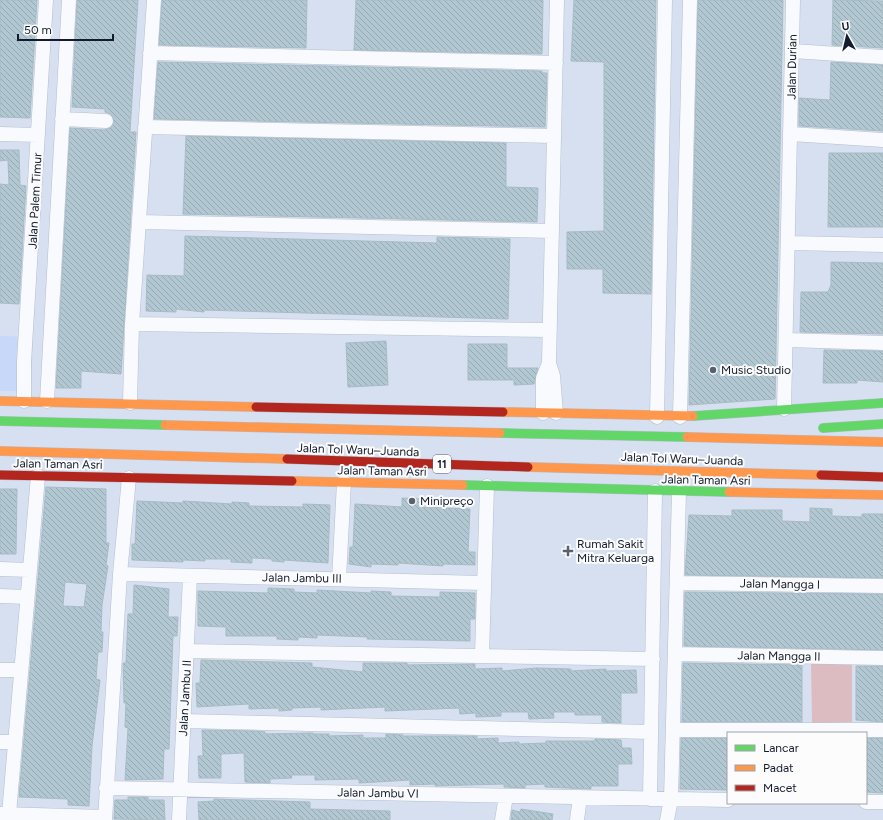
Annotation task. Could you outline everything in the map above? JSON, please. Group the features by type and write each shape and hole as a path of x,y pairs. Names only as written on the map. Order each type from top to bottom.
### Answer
{"main road":[{"path":"0,401 550,413 680,418 883,402"},
{"name":"Jalan Tol Waru–Juanda","path":"0,421 883,442"},
{"path":"812,429 883,424"},
{"path":"692,437 796,430"},
{"name":"Jalan Tol Waru–Juanda","path":"0,452 883,477"},
{"name":"Jalan Taman Asri","path":"0,475 344,482 679,492 883,495"}],"street":[{"name":"Jalan Palem Timur","path":"24,402 24,362 46,0"},
{"name":"Jalan Palem Timur","path":"47,401 69,0"},
{"path":"130,403 132,324 154,0"},
{"path":"550,413 543,378 549,363 557,0"},
{"path":"657,417 665,0"},
{"path":"680,418 690,0"},
{"name":"Jalan Durian","path":"784,409 789,243 793,0"},
{"path":"793,51 883,57"},
{"path":"150,53 556,63"},
{"path":"62,119 106,121"},
{"path":"145,127 554,136"},
{"path":"0,134 38,135"},
{"path":"791,134 883,140"},
{"path":"139,222 552,231"},
{"path":"789,243 883,245"},
{"path":"132,324 550,330"},
{"path":"786,340 883,343"},
{"path":"38,476 21,670 7,742 4,814 105,818 120,574 129,478"},
{"path":"339,579 344,482"},
{"path":"482,656 487,486"},
{"path":"650,799 655,491"},
{"path":"667,820 671,799 679,492"},
{"path":"0,569 29,570"},
{"name":"Jalan Jambu III","path":"120,574 483,582"},
{"name":"Jalan Jambu II","path":"179,820 190,576"},
{"name":"Jalan Mangga I","path":"677,583 883,586"},
{"path":"0,596 27,597"},
{"path":"187,651 653,659"},
{"name":"Jalan Mangga II","path":"675,654 883,658"},
{"path":"0,670 21,670"},
{"path":"184,721 652,732"},
{"path":"673,730 883,730"},
{"name":"Jalan Jambu VI","path":"106,788 727,800"},
{"path":"502,820 506,796"},
{"path":"577,820 580,797"},
{"path":"867,802 883,802"}],"shaded area":[{"path":"0,336 33,337 31,391 0,391"},
{"path":"811,662 852,662 852,722 812,723"}],"building":[{"path":"0,0 37,0 30,118 0,117"},
{"path":"77,0 138,0 130,132 136,132 121,374 81,371 81,388 56,388 70,128 104,130 110,128 114,122 111,114 105,112 105,109 72,107"},
{"path":"162,0 307,0 306,48 159,45"},
{"path":"356,0 543,0 542,54 354,50"},
{"path":"574,0 656,0 651,294 603,293 603,269 567,269 567,232 604,231 604,62 571,61"},
{"path":"698,0 783,0 775,399 689,405"},
{"path":"833,0 883,1 883,48 832,45"},
{"path":"158,62 542,71 542,73 547,73 545,127 154,119"},
{"path":"831,62 883,65 883,131 799,126 799,98 830,100"},
{"path":"186,136 506,143 506,187 538,188 537,222 183,214"},
{"path":"0,150 19,150 20,185 26,186 19,304 0,303 0,184 9,185 8,160 0,161"},
{"path":"829,153 883,153 883,227 828,227"},
{"path":"185,236 437,243 437,237 510,239 508,319 204,310 204,312 176,309 176,312 146,311 147,275 184,276"},
{"path":"831,262 883,263 883,334 800,332 801,292 828,292 831,285"},
{"path":"386,341 388,385 348,387 346,343"},
{"path":"468,344 507,344 507,368 538,368 534,384 514,385 514,380 468,380"},
{"path":"824,350 883,351 883,382 857,380 857,383 823,383"},
{"path":"46,487 106,489 106,543 109,543 106,565 108,566 102,605 102,652 98,652 96,679 100,680 92,746 89,806 68,805 68,799 19,797","holes":["65,582 87,584 84,607 63,606"]},
{"path":"0,489 17,489 16,554 0,554"},
{"path":"402,498 422,499 422,507 470,509 468,552 475,552 475,565 443,564 443,566 398,563 398,565 371,564 371,567 349,564 350,547 353,547 355,504 402,507"},
{"path":"137,501 183,503 183,501 232,504 232,502 249,503 249,506 303,507 303,504 330,505 328,563 284,560 284,562 272,561 272,559 252,558 252,563 231,562 231,559 205,559 205,561 183,560 183,562 132,560 132,544 135,544"},
{"path":"810,508 832,509 832,516 862,517 862,514 883,514 883,578 685,575 689,515 732,516 732,510 782,510 782,521 810,522"},
{"path":"134,585 169,589 168,617 178,617 177,636 173,636 169,749 164,749 163,779 125,780 128,728 125,727 126,703 124,703 123,663 126,663 128,614 133,614"},
{"path":"268,588 294,589 294,592 317,593 317,590 371,593 371,591 391,592 391,596 440,597 440,592 475,593 475,619 470,619 470,641 367,639 368,637 317,635 317,638 298,637 298,640 277,639 277,636 226,636 226,627 198,626 198,591 268,593"},
{"path":"685,592 883,594 883,650 684,646"},
{"path":"201,660 312,663 312,667 363,672 363,663 407,663 407,665 475,664 475,669 502,668 502,671 536,668 571,669 571,671 606,669 606,671 636,670 637,693 621,693 621,723 602,722 602,715 575,715 575,712 553,712 554,718 529,719 528,712 501,712 501,716 476,717 476,713 460,714 459,708 385,711 385,707 321,710 321,707 292,708 292,710 279,711 279,708 249,709 249,704 197,707 196,683 200,683"},
{"path":"683,663 802,665 802,722 682,722"},
{"path":"856,666 883,666 883,722 856,720"},
{"path":"202,730 257,731 265,732 265,734 313,733 329,734 329,736 363,735 363,738 386,738 386,734 403,736 477,736 477,739 498,738 498,743 519,742 519,744 546,743 546,741 595,741 595,739 621,740 622,748 631,748 632,764 618,764 618,786 591,786 591,789 545,787 545,784 525,785 525,788 504,787 504,784 435,786 435,784 410,785 410,780 359,783 359,779 315,780 315,775 291,775 292,778 270,779 270,783 245,782 244,753 221,754 221,778 199,778 198,756 203,756"},
{"path":"681,738 727,738 727,790 680,789"},
{"path":"867,738 883,738 883,793 867,792"},
{"path":"128,797 148,797 148,800 164,800 165,820 114,819 115,800 128,800"},
{"path":"214,799 310,802 310,809 390,811 390,820 199,820 198,802 214,801"},
{"path":"521,809 553,814 552,820 511,820 512,810 520,812"}],"traffic: fast":[{"path":"693,416 883,403"},
{"path":"0,421 165,425"},
{"path":"823,428 883,424"},
{"path":"500,433 687,437"},
{"path":"463,485 729,492"}],"traffic: slow":[{"path":"0,401 256,407"},
{"path":"503,412 693,416"},
{"path":"165,425 500,433"},
{"path":"687,437 883,442"},
{"path":"0,451 287,459"},
{"path":"528,467 821,475"},
{"path":"292,481 463,485"},
{"path":"729,492 883,495"}],"traffic: jam":[{"path":"256,407 503,412"},
{"path":"287,459 528,467"},
{"path":"0,475 292,481"},
{"path":"821,475 883,477"}],"place":[{"name":"Music Studio","path":"713,370"},
{"name":"Minipreço","path":"412,501"},
{"name":"Rumah Sakit Mitra Keluarga","path":"568,551"}]}
